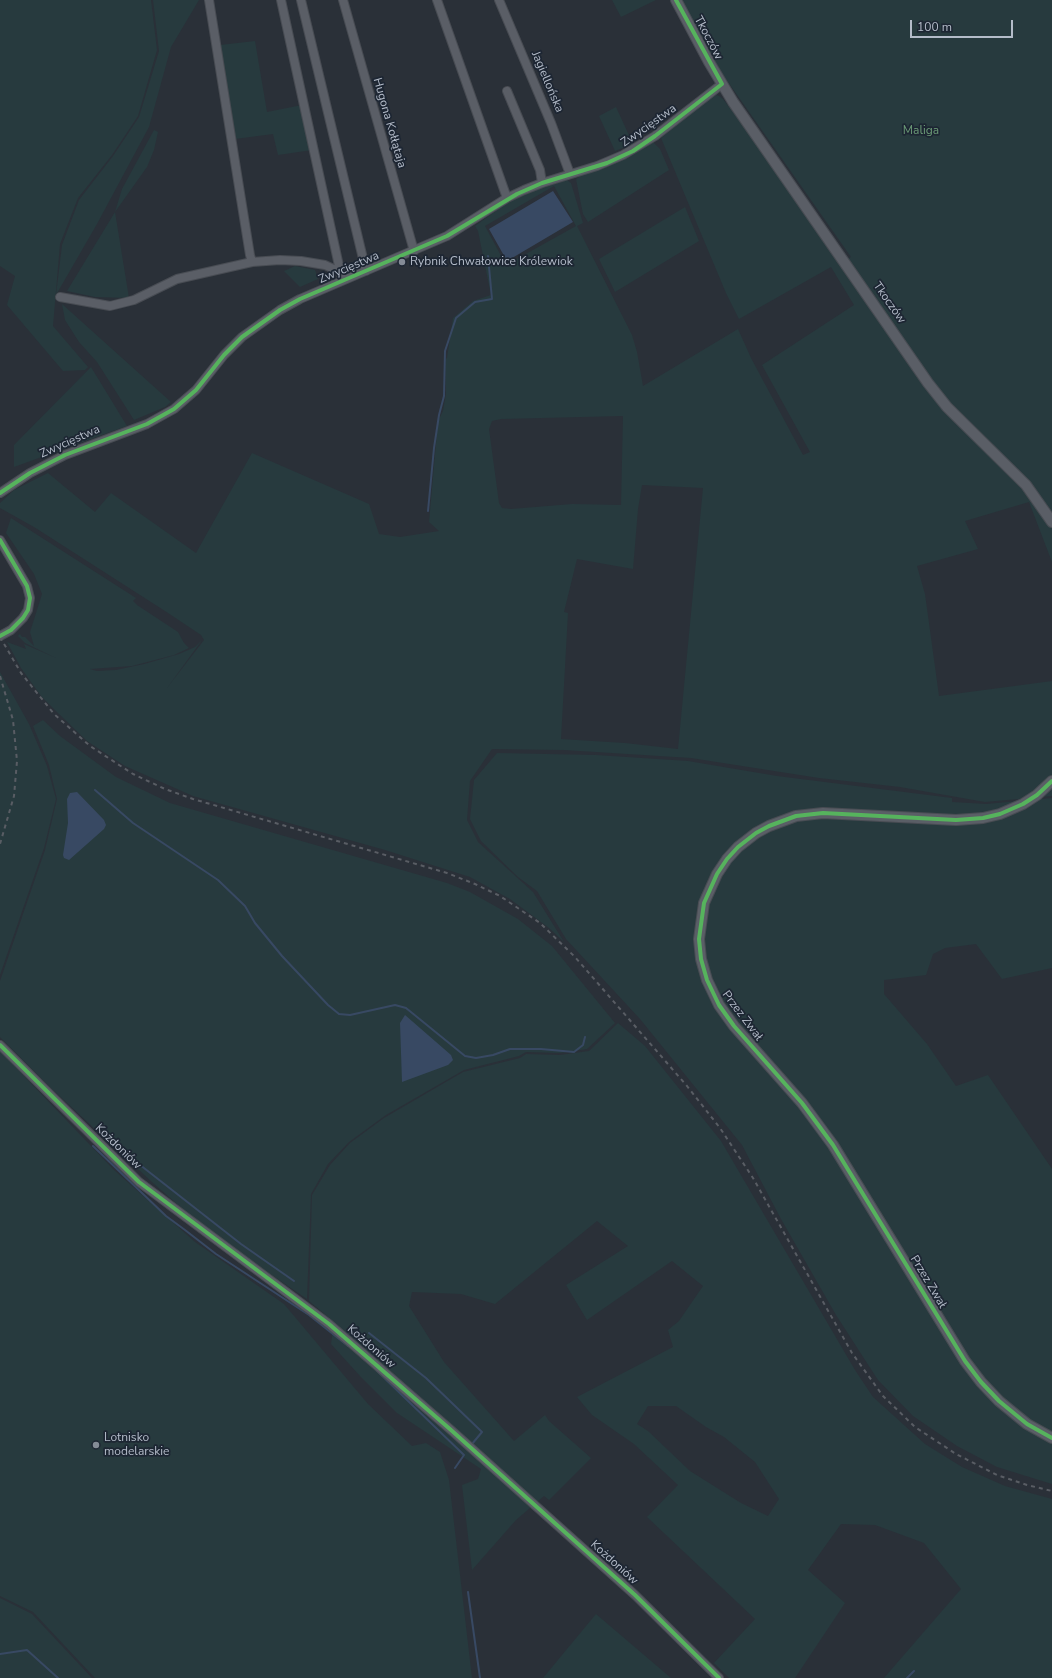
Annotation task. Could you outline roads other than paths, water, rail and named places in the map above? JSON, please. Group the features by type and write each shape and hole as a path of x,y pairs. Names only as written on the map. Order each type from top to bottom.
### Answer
{"street":[{"path":"209,0 252,262"},
{"name":"Zwycięstwa","path":"281,0 343,281"},
{"name":"Zwycięstwa","path":"301,0 366,271"},
{"name":"Hugona Kołłątaja","path":"343,0 414,252"},
{"path":"437,0 507,198"},
{"name":"Jagiellońska","path":"499,0 551,123 570,174"},
{"name":"Tkoczów","path":"676,0 722,84 935,393 947,407 1026,484 1052,522"},
{"name":"Zwycięstwa","path":"0,493 30,473 65,455 147,424 165,415 190,396 224,355 242,337 258,324 296,301 414,252 447,236 507,198 542,183 607,163 641,146 722,84"},
{"path":"508,91 540,170 542,183"},
{"name":"Zwycięstwa","path":"60,297 110,306 134,300 177,279 252,262 297,260 325,265 340,272"},
{"path":"0,540 27,586 30,598 28,608 23,618 11,630 0,636"},
{"name":"Przez Zwał","path":"1052,781 1037,795 1022,804 1000,814 983,818 956,820 823,813 796,816 769,826 756,833 738,847 717,874 704,903 699,939 701,959 707,980 719,1005 734,1026 802,1103 833,1145 965,1361 981,1382 999,1401 1027,1424 1052,1438"},
{"name":"Kożdoniów","path":"0,1045 139,1182 329,1324 451,1430 626,1587 719,1678"}],"water":[{"path":"553,191 573,222 507,261 489,229"},
{"path":"77,792 104,820 106,825 104,829 69,860 64,858 63,855 68,823 67,799 70,793"},
{"path":"405,1015 451,1055 453,1060 448,1065 402,1082 400,1023"}],"waterway":[{"path":"428,511 434,448 439,415 444,396 445,351 456,318 475,302 492,299 488,256"},
{"path":"95,790 133,823 218,880 245,906 255,923 282,956 328,1005 339,1014 350,1015 395,1005 406,1008 465,1056 476,1058 493,1055 510,1049 541,1049 574,1052 583,1045 585,1037"},
{"path":"93,1146 166,1216 216,1254 309,1315 348,1346"},
{"path":"135,1161 241,1244 294,1281"},
{"path":"369,1333 426,1378 482,1432 472,1444"},
{"path":"375,1369 464,1455 455,1468"},
{"path":"468,1592 480,1678"},
{"path":"0,1654 27,1650 58,1678"},
{"path":"907,1678 914,1671"}],"railway":[{"path":"0,637 21,673 54,714 90,746 133,774 165,789 193,799 447,873 500,896 540,923 575,957 687,1086 720,1128 753,1178 852,1353 883,1396 915,1427 956,1454 997,1475 1027,1485 1052,1491"},
{"path":"0,676 13,720 17,761 14,796 0,844"}],"place":[{"name":"Rybnik Chwałowice Królewiok","path":"402,262"},
{"name":"Lotnisko modelarskie","path":"96,1445"}],"park label":[{"name":"Maliga","path":"921,131"}]}
